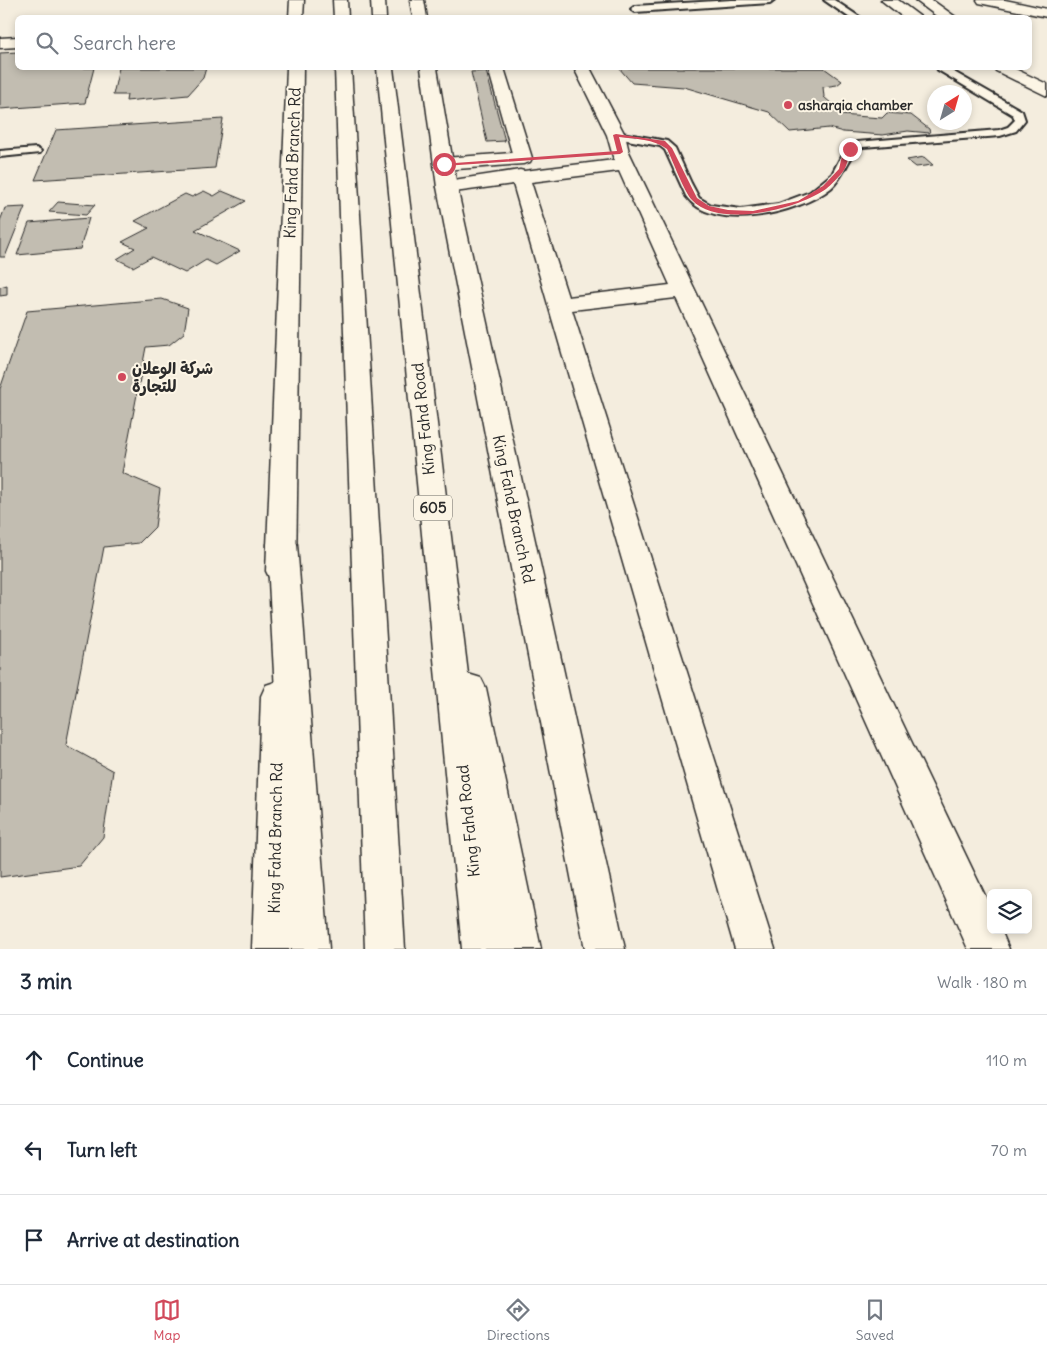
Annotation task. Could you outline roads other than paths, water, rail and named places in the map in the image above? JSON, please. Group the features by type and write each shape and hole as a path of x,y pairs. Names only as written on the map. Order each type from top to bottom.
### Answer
{"main road":[{"path":"296,15 297,0"},
{"path":"340,0 341,15"},
{"path":"378,0 380,15"},
{"path":"417,0 420,15"},
{"path":"888,0 910,15"},
{"path":"922,0 945,15"},
{"path":"984,0 1047,13"},
{"path":"0,43 15,42"},
{"name":"King Fahd Branch Rd","path":"272,949 295,70"},
{"path":"343,70 385,949"},
{"name":"King Fahd Road","path":"385,70 482,949"},
{"name":"King Fahd Branch Rd","path":"429,70 446,175 605,949"},
{"path":"497,70 521,167 560,305 755,949"},
{"path":"583,70 989,949"},
{"path":"1006,70 1047,91"},
{"path":"521,167 547,156 621,150"},
{"path":"446,175 521,167 621,150"},
{"path":"560,305 684,290"},
{"path":"432,498 521,949"},
{"path":"282,544 309,949"}],"lane":[{"path":"635,9 770,0"},
{"path":"828,0 852,15"},
{"path":"621,150 663,143 670,148 694,199 707,208 728,212 753,213 800,202 825,187 841,169 845,156 850,149 861,144 1000,133 1012,129 1020,120 1018,113 944,70"},
{"path":"0,154 36,151"}],"place":[{"name":"asharqia chamber","path":"788,105"},
{"name":"شركة الوعلان للتجارة","path":"122,377"}]}
